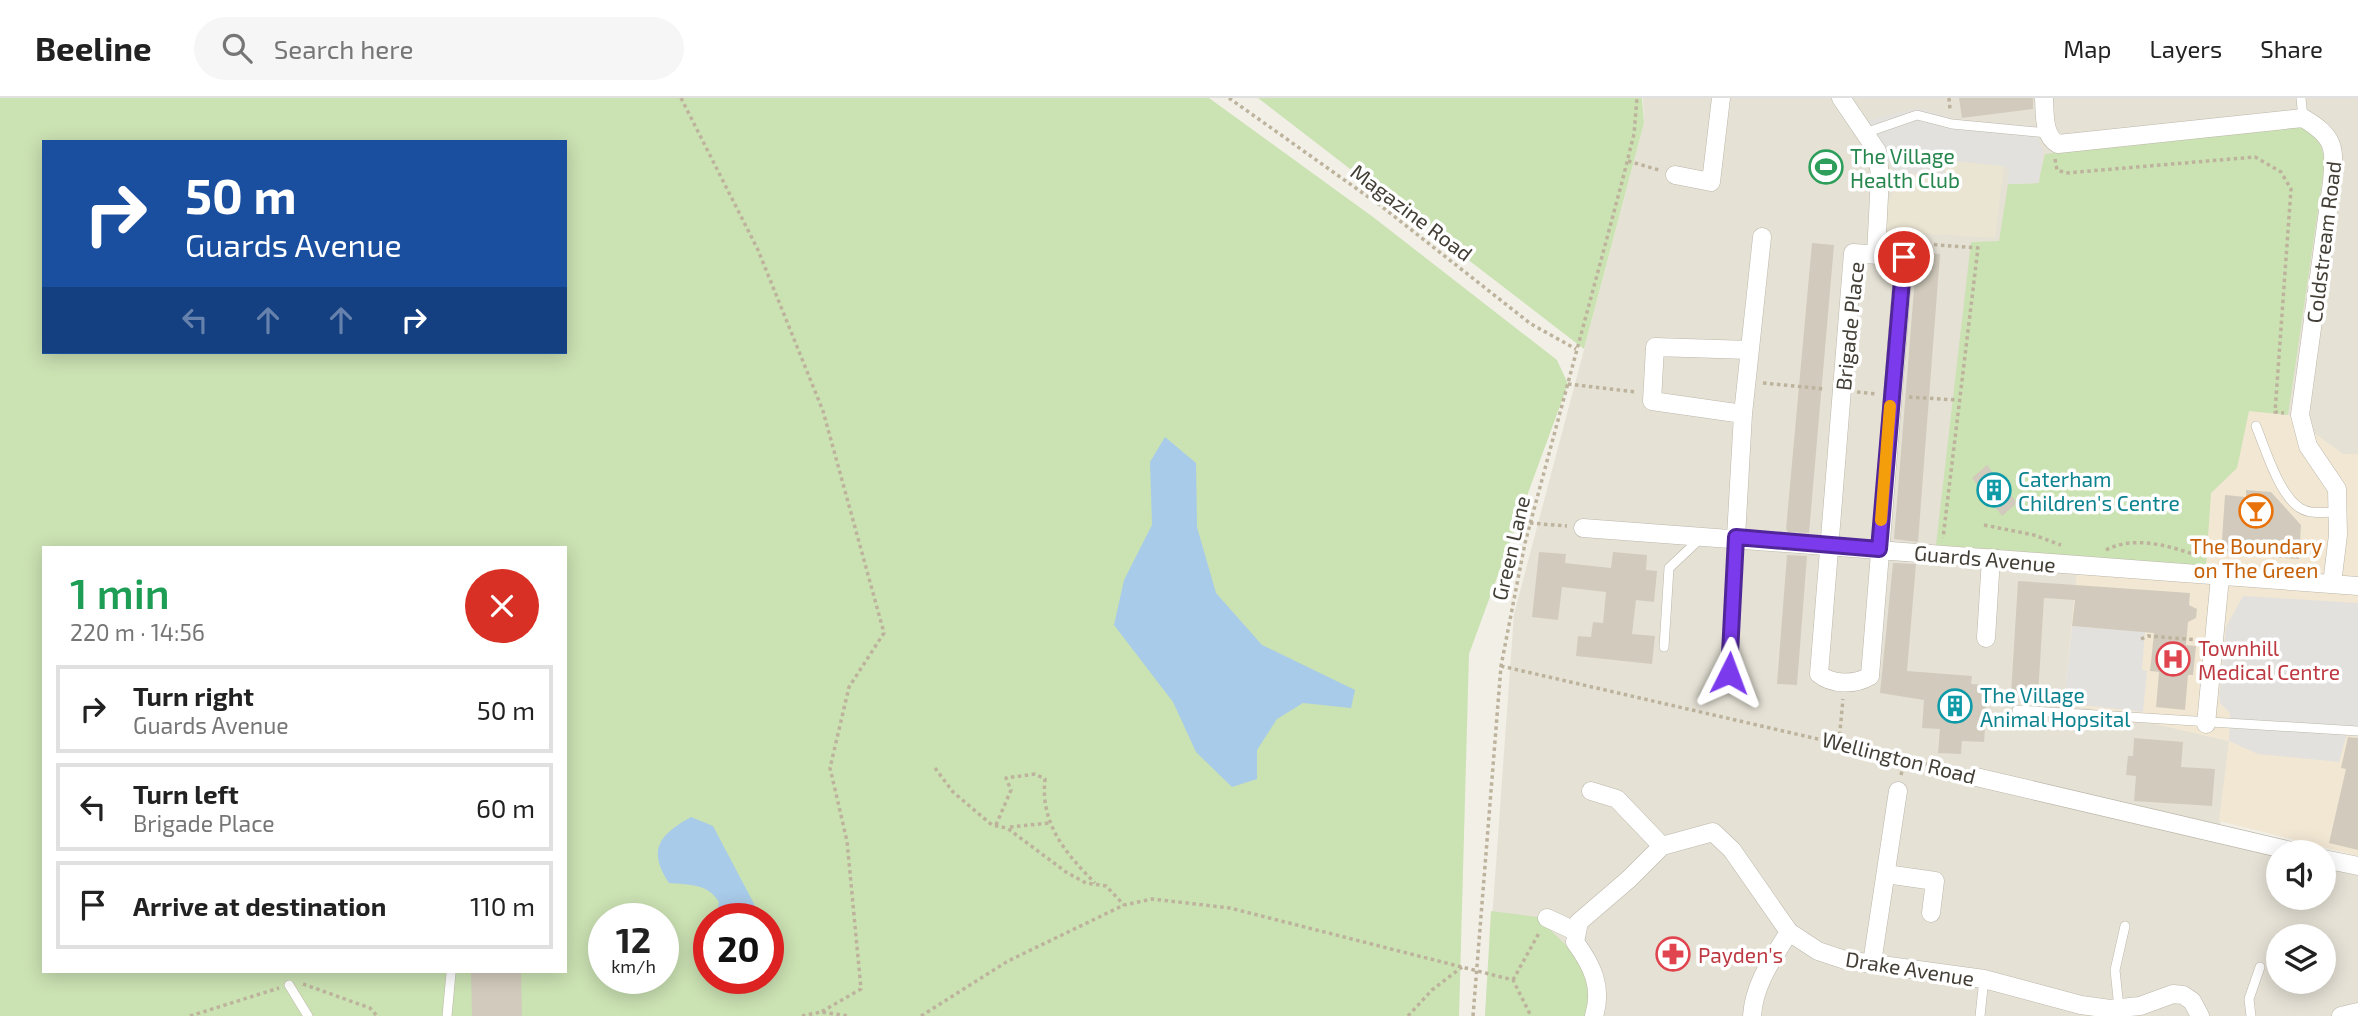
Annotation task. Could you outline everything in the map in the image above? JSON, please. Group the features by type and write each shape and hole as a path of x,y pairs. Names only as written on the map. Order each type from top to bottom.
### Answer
{"street":[{"path":"1675,175 1712,182 1721,98"},
{"path":"1841,98 1877,151 1880,176 1876,247"},
{"path":"2044,98 2049,136 2059,144 2303,118"},
{"name":"Coldstream Road","path":"2303,118 2325,131 2334,152 2300,415 2308,446 2337,489 2332,584"},
{"path":"1736,537 1743,414 1762,237"},
{"name":"Brigade Place","path":"1876,247 1904,257 1870,676 1860,682 1826,680 1819,674 1828,545 1853,253 1876,247"},
{"path":"1743,414 1652,401 1655,346 1750,350"},
{"name":"Guards Avenue","path":"1583,528 1736,537 2358,586"},
{"path":"1986,638 1991,558"},
{"path":"2206,724 2220,577"},
{"name":"Wellington Road","path":"1976,776 2266,845"},
{"path":"1591,791 1618,799 1662,846 1629,879 1578,922 1575,942 1591,964 1597,985 1598,1002 1594,1016"},
{"path":"1872,963 1898,791"},
{"name":"Drake Avenue","path":"1662,846 1713,832 1732,850 1789,932 1818,951 1845,960 1984,979 2081,1005 2119,1007 2183,995 2192,1001 2200,1016"},
{"path":"2336,861 2358,866"},
{"path":"1886,874 1935,881 1931,913"},
{"path":"1549,919 1575,930"},
{"path":"1752,1016 1753,1001 1766,969 1789,932"},
{"path":"2341,1016 2358,1012"}],"lane":[{"path":"2301,98 2303,118"},
{"path":"1865,134 1917,115 1952,124 2049,136"},
{"path":"2256,426 2277,478 2295,504 2315,513 2337,512"},
{"path":"1664,647 1669,568 1703,536"},
{"path":"1729,673 1736,537"},
{"path":"2017,709 2206,724 2282,724 2358,731"},
{"path":"2119,1007 2115,970 2125,926"},
{"path":"2251,1016 2249,999 2260,967"},
{"path":"447,1016 451,973"},
{"path":"1980,1016 1984,979"},
{"path":"289,985 308,1016"}],"path":[{"path":"681,98 758,250 823,411 884,633 849,687 830,768 847,841 861,989 821,1013"},
{"name":"Magazine Road","path":"1229,98 1381,206 1531,324 1576,349"},
{"name":"Green Lane","path":"1473,1016 1501,666 1530,523 1628,161 1637,98"},
{"path":"2049,136 2057,170 2066,173 2255,157 2281,172 2291,189 2275,412 2300,415"},
{"path":"1628,161 1675,175"},
{"path":"1876,247 1978,248 1941,554"},
{"path":"1568,384 1652,394"},
{"path":"1530,523 1583,528"},
{"path":"1984,525 2034,535 2071,549"},
{"path":"2102,552 2123,541 2172,546 2203,557"},
{"path":"2141,639 2148,636 2214,642"},
{"name":"Wellington Road","path":"1501,666 1839,742 1976,776"},
{"path":"1839,742 1845,682"},
{"path":"935,768 953,792 996,825 1007,828 1066,872 1096,885 1106,886 1124,905"},
{"path":"996,825 1011,790 1006,778 1035,774 1045,779 1042,798 1049,823 1073,860 1096,885"},
{"path":"1007,828 1049,823"},
{"path":"921,1016 1008,961 1124,905 1152,900 1230,908 1513,980 1531,1016"},
{"path":"1513,980 1535,936 1549,919"},
{"path":"1408,1016 1432,990 1462,967"},
{"path":"802,1016 821,1013 848,1016"}],"shaded area":[{"path":"1643,98 2358,98 2358,454 2343,454 2288,415 2064,702 2229,741 2220,825 2283,840 2266,840 2266,910 2336,910 2336,853 2358,858 2358,1016 1485,1016 1514,614 1644,123"},
{"path":"1919,108 1958,120 2033,126 2043,151 2039,183 2008,184 2009,169 2004,166 1946,160 1944,176 1912,173 1898,176 1862,122"},
{"path":"1945,160 2004,166 1995,238 1886,231 1888,205 1898,176 1912,173 1944,176"},
{"path":"2249,410 2288,415 2343,454 2358,454 2358,856 2336,850 2336,840 2294,840 2219,821 2229,741 2064,703 2078,557 2205,566 2211,493 2237,468"},
{"path":"2243,596 2358,603 2358,737 2347,734 2339,762 2258,754 2229,741 2230,713 2220,703 2219,696 2226,627"},
{"path":"2072,626 2145,632 2142,670 2147,671 2143,712 2064,703"}],"green space":[{"path":"0,98 1209,98 1373,217 1557,360 1568,384 1469,654 1459,1016 0,1016"},
{"path":"1258,98 1642,98 1644,123 1584,349"},
{"path":"2300,125 2319,143 2324,169 2288,415 2249,411 2237,468 2211,493 2206,566 1936,545 1971,242 1999,241 2008,184 2038,183 2045,154"},
{"path":"1491,911 1537,917 1569,948 1584,968 1590,1003 1585,1016 1485,1016"}],"water":[{"path":"1165,437 1196,463 1197,527 1216,593 1262,645 1355,690 1351,708 1303,703 1277,719 1257,750 1257,779 1232,787 1196,752 1173,702 1114,625 1124,580 1152,525 1150,462"},
{"path":"691,817 713,826 754,903 719,903 703,888 669,883 662,871 658,852 664,837"}],"building":[{"path":"1959,98 2033,98 2033,109 1962,118"},
{"path":"1812,243 1834,245 1809,533 1788,532 1786,529"},
{"path":"1917,252 1940,254 1918,542 1894,539"},
{"name":"Caterham Children's Centre","path":"1987,465 2017,503 2002,516 1972,478"},
{"name":"The Boundary on The Green","path":"2246,490 2271,492 2301,525 2299,559 2221,554 2225,495 2246,497"},
{"path":"1539,552 1566,554 1565,563 1611,568 1613,552 1647,555 1646,570 1657,571 1654,602 1636,600 1632,634 1655,636 1652,664 1576,656 1578,636 1591,637 1593,622 1603,623 1606,592 1562,587 1558,620 1532,617"},
{"path":"1787,555 1807,556 1797,685 1777,684"},
{"path":"1893,563 1916,564 1907,671 1972,676 1971,684 1988,685 1984,742 1962,741 1961,754 1938,753 1940,729 1922,728 1924,700 1880,693"},
{"path":"2018,581 2190,593 2189,605 2197,609 2196,618 2188,622 2186,645 2196,646 2193,675 2188,675 2185,710 2156,707 2159,672 2150,671 2154,633 2072,626 2075,600 2044,598 2038,695 2011,694"},
{"path":"2348,737 2358,738 2358,850 2336,845 2336,840 2330,840 2346,769 2341,768"},
{"path":"2134,738 2183,742 2181,767 2215,769 2212,806 2134,801 2136,776 2126,775 2128,756 2133,756"},
{"path":"471,973 521,973 522,1016 472,1016"}],"slow traffic":[{"path":"1881,520 1890,406"}],"place":[{"name":"The Village Health Club","path":"1826,167"},
{"name":"Caterham Children's Centre","path":"1994,490"},
{"name":"The Boundary on The Green","path":"2256,511"},
{"name":"Townhill Medical Centre","path":"2173,659"},
{"name":"The Village Animal Hopsital","path":"1955,706"},
{"name":"Payden's","path":"1673,954"}],"route":[{"path":"1729,673 1736,537 1879,549 1904,257"}]}
